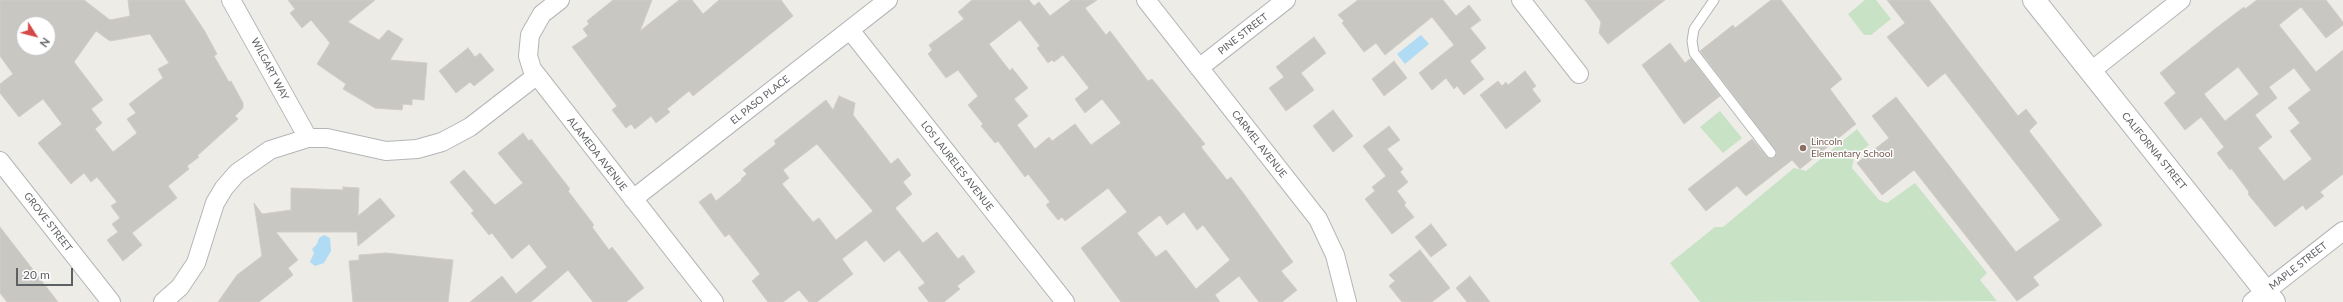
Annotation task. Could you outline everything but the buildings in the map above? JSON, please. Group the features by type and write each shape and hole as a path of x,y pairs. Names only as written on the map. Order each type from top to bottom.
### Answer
{"street":[{"name":"WILGART WAY","path":"231,0 308,138"},
{"name":"ALAMEDA AVENUE","path":"560,0 542,14 530,35 528,56 536,76 714,302"},
{"name":"EL PASO PLACE","path":"633,200 888,0"},
{"name":"CARMEL AVENUE","path":"1146,0 1318,220 1335,256 1347,302"},
{"name":"PINE STREET","path":"1199,68 1286,0"},
{"path":"1521,0 1579,74"},
{"name":"CALIFORNIA STREET","path":"2034,0 2091,71 2264,299"},
{"path":"2091,71 2181,0"},
{"name":"LOS LAURELES AVENUE","path":"850,30 1064,302"},
{"path":"163,302 180,288 196,263 215,203 237,173 270,150 308,138 327,138 386,151 430,146 455,137 536,76"},
{"name":"GROVE STREET","path":"0,161 111,302"},
{"name":"MAPLE STREET","path":"2264,299 2343,230"}],"lane":[{"path":"1714,0 1694,29 1692,41 1694,53 1771,153"}],"green space":[{"path":"1865,0 1876,0 1891,19 1871,35 1864,35 1848,14"},
{"path":"1720,111 1742,138 1723,153 1700,127"},
{"path":"1857,129 1869,145 1854,157 1852,168 1879,200 1887,203 1915,183 1987,273 1980,280 1997,301 1700,302 1670,263 1715,227 1723,227 1794,168 1806,171"}],"water":[{"path":"1421,35 1429,44 1405,64 1397,54"},
{"path":"324,235 330,238 331,251 324,263 315,266 310,262 314,253 312,249 317,244 319,238"}],"place":[{"name":"Lincoln Elementary School","path":"1803,148"}]}
